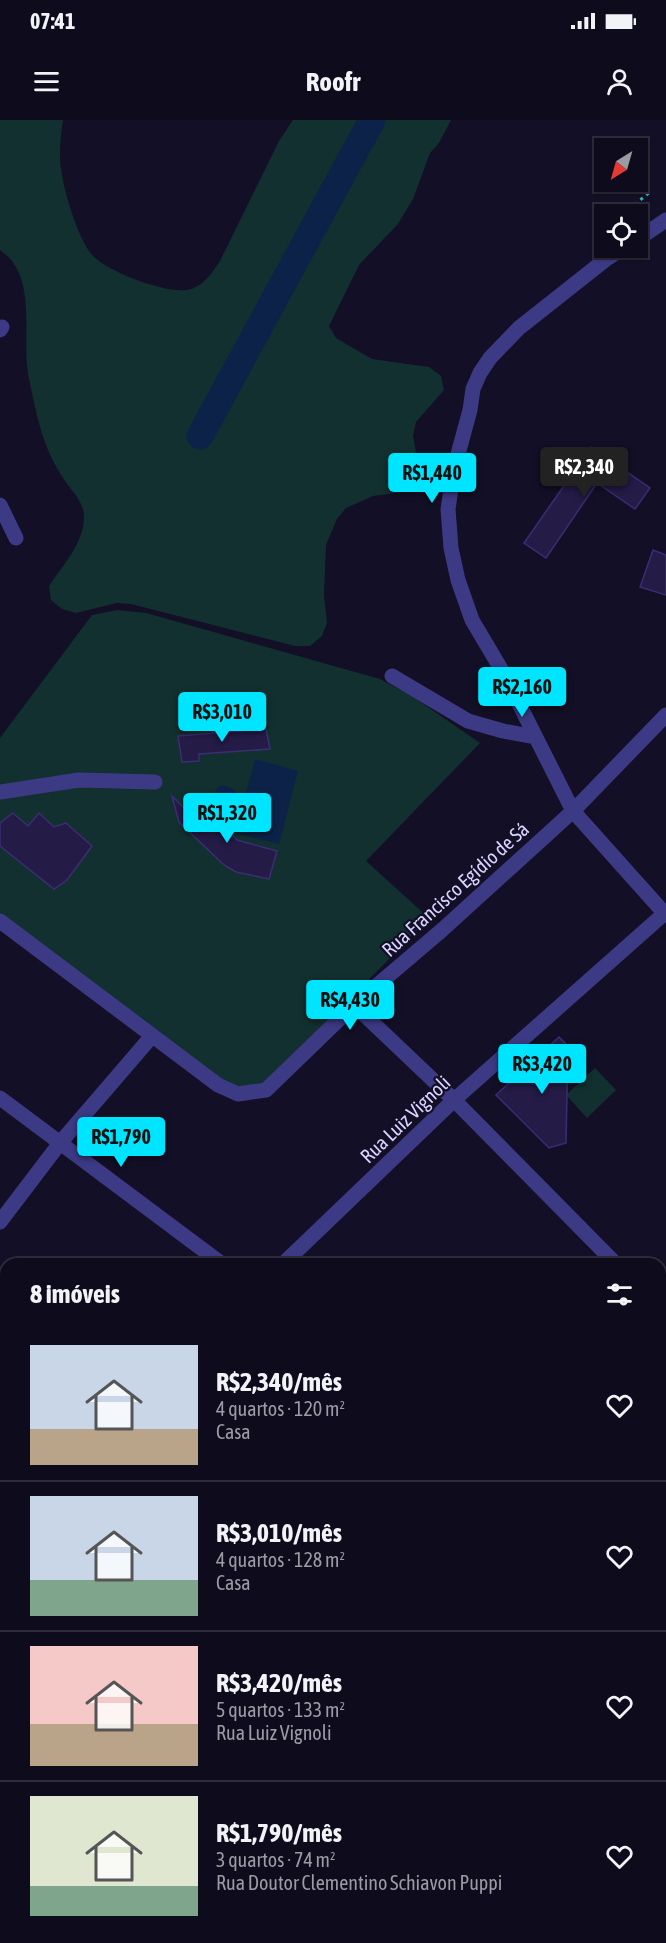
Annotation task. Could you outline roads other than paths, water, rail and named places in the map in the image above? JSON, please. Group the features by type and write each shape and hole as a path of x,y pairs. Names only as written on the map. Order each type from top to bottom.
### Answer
{"street":[{"path":"648,232 666,220"},
{"path":"611,258 519,328 490,358 480,373 473,389 454,469 448,509 451,548 458,580 472,621 504,674 573,811 666,913"},
{"path":"0,505 16,538"},
{"path":"392,676 468,721 535,737"},
{"name":"Rua Francisco Egídio de Sá","path":"0,921 218,1084 238,1094 266,1090 354,1005 442,930 573,811 666,715"},
{"path":"0,792 79,780 155,782"},
{"name":"Rua Luiz Vignoli","path":"290,1258 454,1100 666,913"},
{"path":"354,1005 454,1100 610,1258"},
{"path":"0,1222 60,1143 152,1036"},
{"path":"0,1098 214,1258"}],"water":[{"path":"255,759 298,771 279,844 235,833"},
{"path":"223,785 235,790 238,798 224,819 211,809 215,792"}],"waterway":[{"path":"200,436 372,120"}]}
